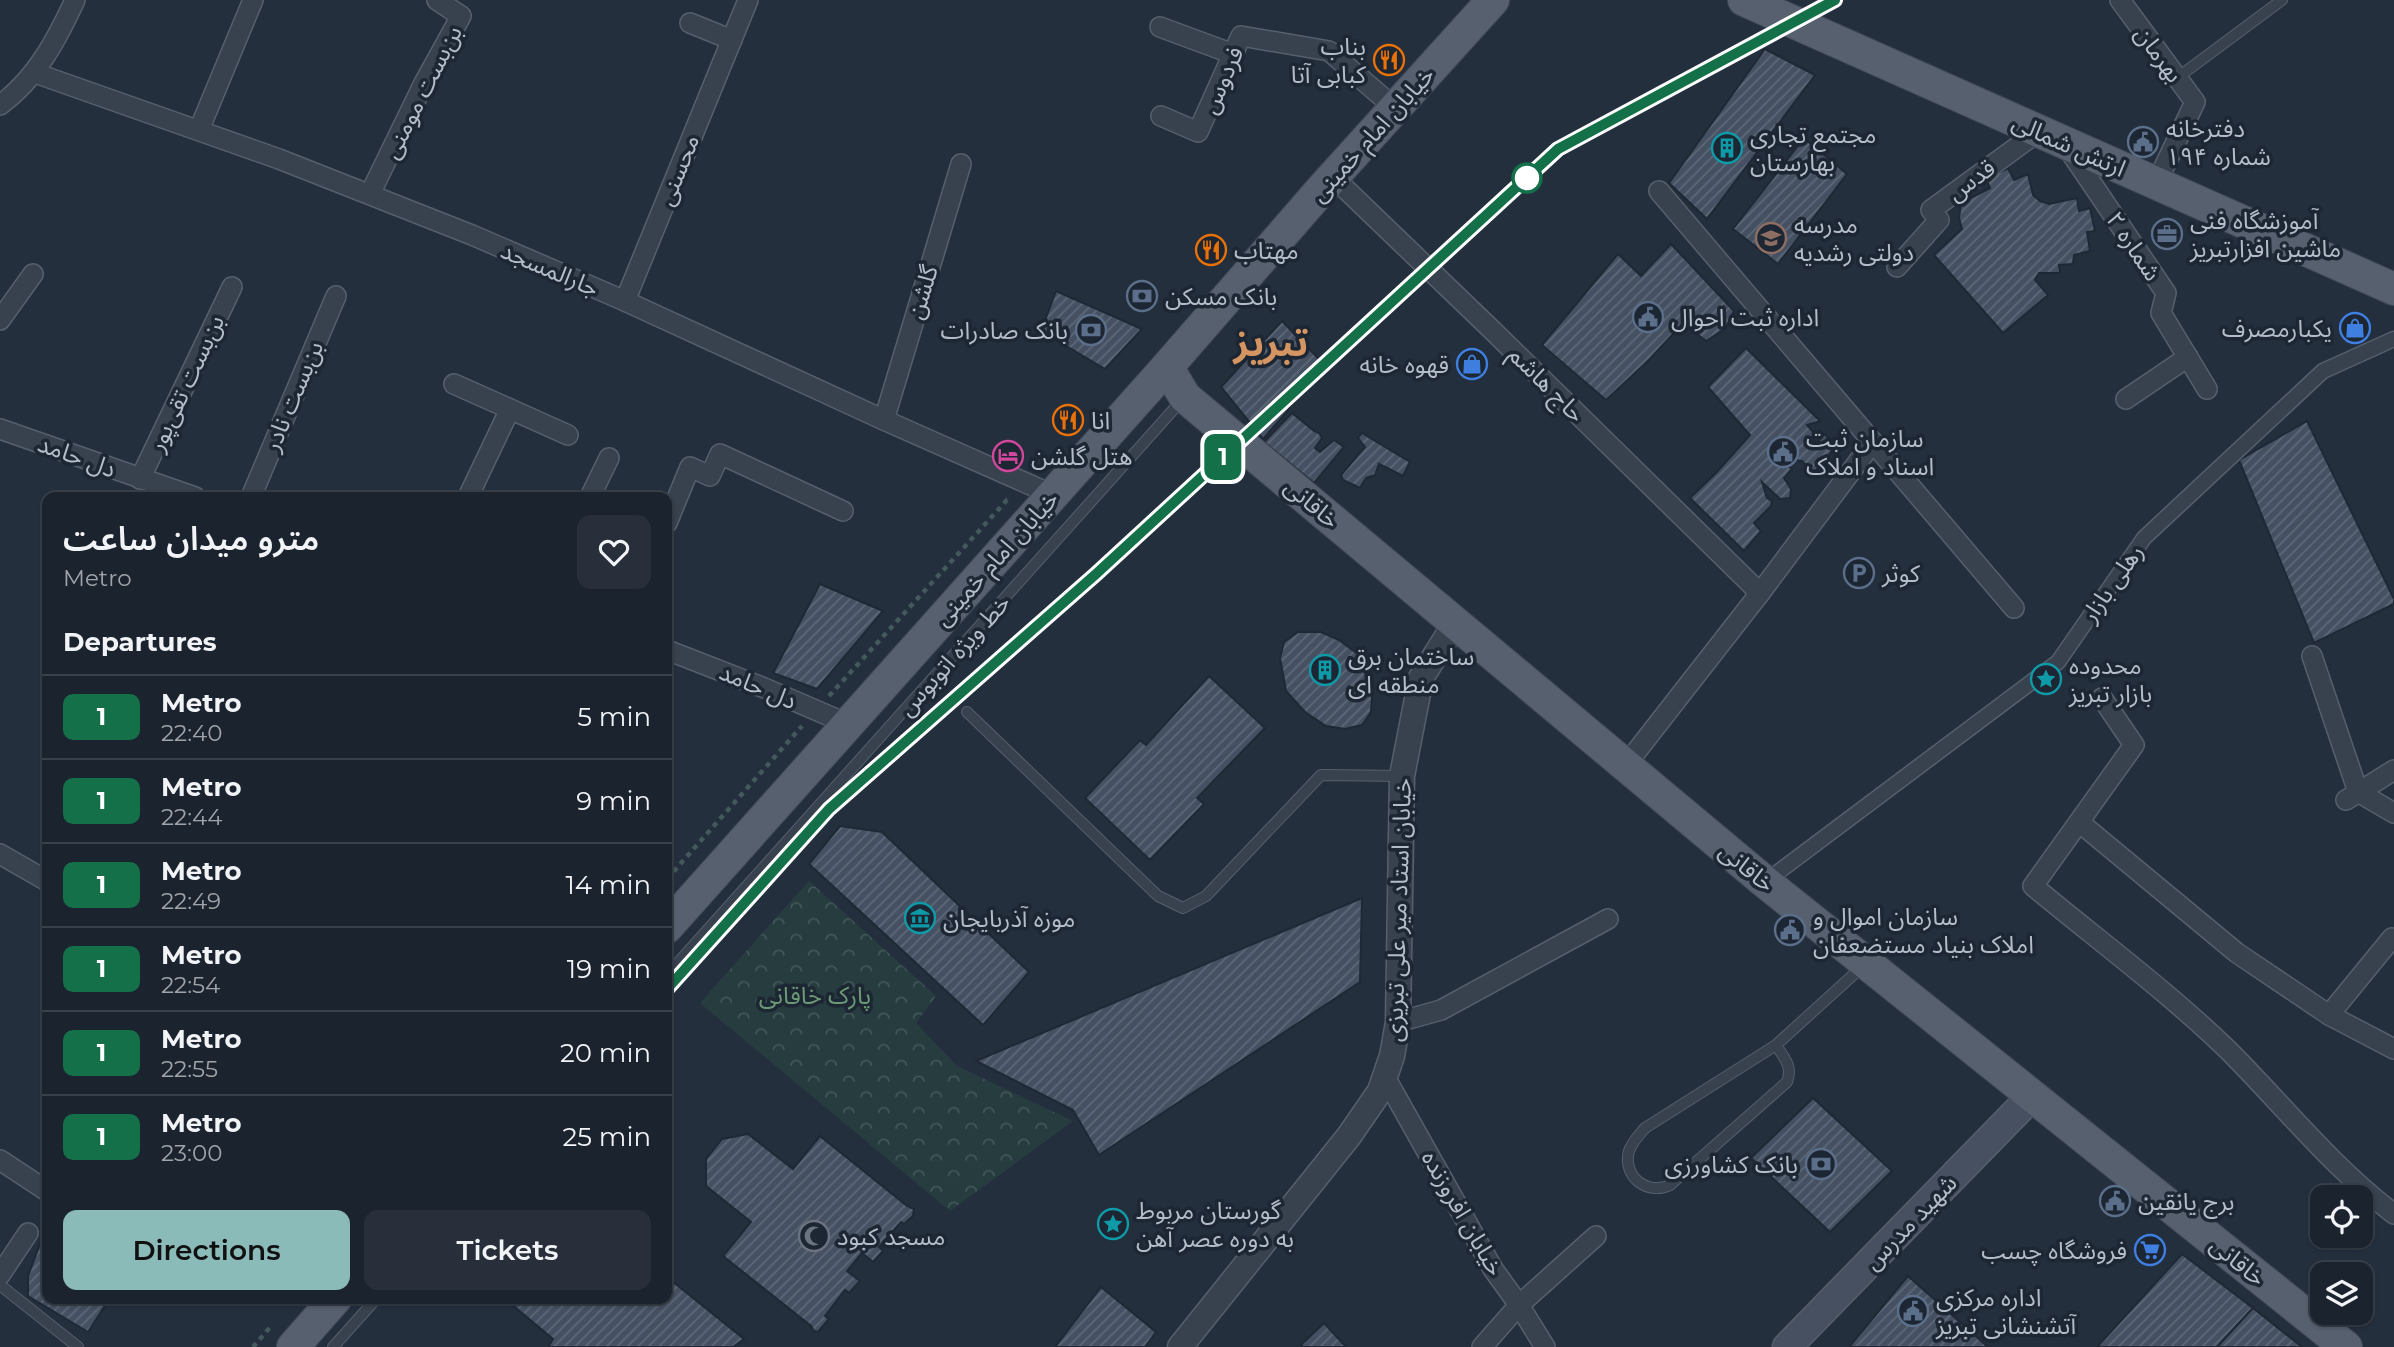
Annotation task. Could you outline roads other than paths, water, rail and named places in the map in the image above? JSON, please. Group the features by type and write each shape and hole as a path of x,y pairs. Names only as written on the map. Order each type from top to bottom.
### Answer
{"main road":[{"name":"خیابان امام خمینی","path":"672,921 1167,367 1332,177 1493,0"},
{"name":"ارتش شمالی","path":"1744,0 2394,289"},
{"name":"خاقانی","path":"1167,367 1185,397 1625,766 1765,882 2346,1347"},
{"name":"شهید مدرس","path":"1787,1347 2032,1096"},
{"path":"293,1347 331,1304"}],"street":[{"path":"0,105 35,73 75,0"},
{"path":"199,130 253,0"},
{"name":"بن‌بست مومنی","path":"370,194 424,83 461,16 437,0"},
{"name":"محسنی","path":"625,300 748,0"},
{"name":"بهرمان","path":"2120,0 2195,102 2156,184"},
{"path":"690,23 732,40"},
{"path":"1160,27 1233,54"},
{"name":"فردوس","path":"1161,116 1198,132 1241,36 1329,51 1395,108"},
{"name":"جارالمسجد","path":"35,73 199,130 370,194 625,300 1053,495"},
{"name":"قدس","path":"1898,267 1939,220 1931,210 2052,137"},
{"name":"شماره ۲","path":"2052,137 2166,293 2161,313 2207,389"},
{"name":"گلشن","path":"884,420 961,163"},
{"name":"حاج هاشم","path":"1332,177 1760,593"},
{"path":"1659,191 2014,608"},
{"path":"0,320 33,274"},
{"name":"بن‌بست تقی‌پور","path":"140,479 232,287"},
{"name":"بن‌بست نادر","path":"253,492 336,296"},
{"name":"رهلی بازار","path":"1765,882 2058,662 2144,538 2323,371 2394,339"},
{"path":"2126,399 2188,357"},
{"path":"454,384 568,435"},
{"path":"470,492 510,409"},
{"name":"دل حامد","path":"0,429 180,492"},
{"path":"1625,766 1873,442"},
{"path":"672,511 690,467 710,475 720,454 843,511"},
{"path":"592,492 609,458"},
{"name":"خیابان استاد میر علی تبریزی","path":"1180,1347 1349,1136 1380,1091 1392,1056 1398,1022 1402,776 1421,678 1455,624"},
{"name":"دل حامد","path":"672,652 848,724"},
{"path":"2312,656 2352,796"},
{"path":"2102,698 2134,745 2033,886 2192,1017 2356,1182 2394,1214"},
{"path":"2352,796 2394,770"},
{"path":"2352,796 2394,813"},
{"path":"2079,822 2237,953 2329,1015 2394,1049"},
{"path":"0,854 42,878"},
{"path":"1398,1022 1441,1010 1608,919"},
{"path":"2329,1015 2392,938"},
{"name":"خیابان افروزنده","path":"1385,1077 1493,1269 1545,1347"},
{"path":"0,1160 42,1188"},
{"path":"0,1275 28,1233"},
{"path":"1482,1347 1519,1305 1596,1236"}],"lane":[{"path":"2177,78 2282,0"},
{"name":"خط ویژه اتوبوس","path":"672,969 1185,397"},
{"path":"967,712 1158,896 1183,908 1206,896 1321,775 1402,776"},
{"path":"1776,1045 1789,1066 1787,1082 1670,1185 1658,1190 1648,1188 1637,1181 1629,1167 1628,1154 1632,1142 1645,1128 1776,1045 1866,963"},
{"path":"0,1284 78,1347"},
{"path":"333,1347 372,1304"}],"metro line":[{"name":"1","path":"672,983 829,809 1096,574 1558,149 1835,0"}],"place":[{"name":"بناب کبابی آتا","path":"1389,60"},
{"name":"دفترخانه شماره ۱۹۴","path":"2143,142"},
{"name":"مجتمع تجاری بهارستان","path":"1727,148"},
{"name":"آموزشگاه فنی ماشین افزارتبریز","path":"2167,234"},
{"name":"مدرسه دولتی رشدیه","path":"1771,238"},
{"name":"مهتاب","path":"1211,250"},
{"name":"بانک مسکن","path":"1142,296"},
{"name":"اداره ثبت احوال","path":"1648,317"},
{"name":"یکبارمصرف","path":"2355,328"},
{"name":"بانک صادرات","path":"1091,330"},
{"name":"قهوه خانه","path":"1472,364"},
{"name":"انا","path":"1068,420"},
{"name":"سازمان ثبت اسناد و املاک","path":"1783,452"},
{"name":"هتل گلشن","path":"1008,456"},
{"name":"کوثر","path":"1859,573"},
{"name":"ساختمان برق منطقه ای","path":"1325,670"},
{"name":"محدوده بازار تبریز","path":"2046,679"},
{"name":"موزه آذربایجان","path":"920,918"},
{"name":"سازمان اموال و املاک بنیاد مستضعفان","path":"1790,930"},
{"name":"بانک کشاورزی","path":"1821,1164"},
{"name":"برج یانقین","path":"2115,1201"},
{"name":"گورستان مربوط به دوره عصر آهن","path":"1113,1224"},
{"name":"مسجد کبود","path":"814,1236"},
{"name":"فروشگاه چسب","path":"2150,1250"},
{"name":"اداره مرکزی آتشنشانی تبریز","path":"1913,1311"}],"district":[{"name":"تبریز","path":"1271,342"}],"park label":[{"name":"پارک خاقانی","path":"815,995"}]}
